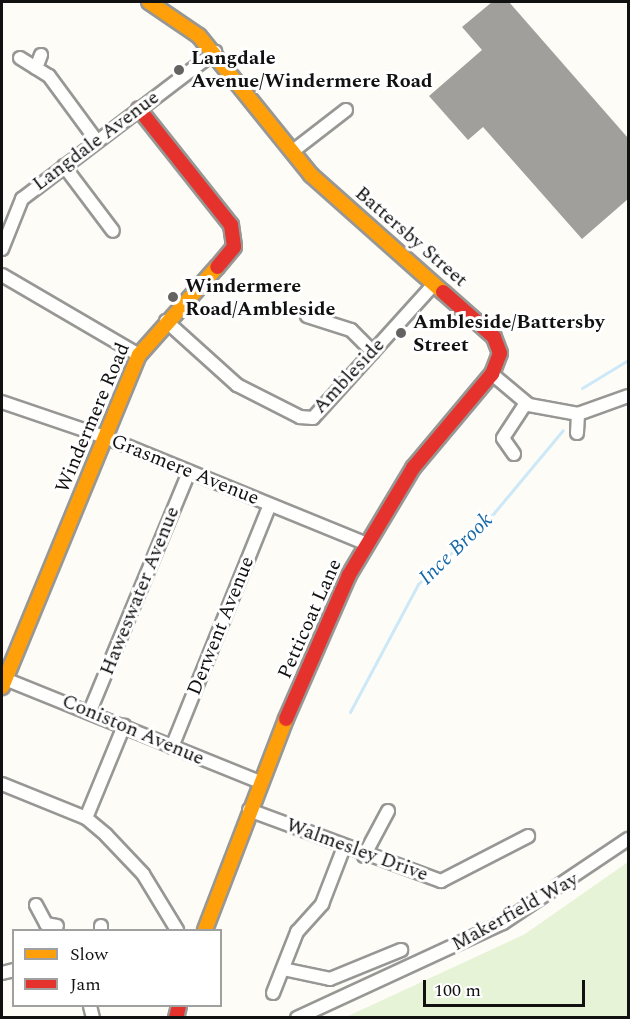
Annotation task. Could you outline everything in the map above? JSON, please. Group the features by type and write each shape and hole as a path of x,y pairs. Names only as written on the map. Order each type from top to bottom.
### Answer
{"street":[{"name":"Battersby Street","path":"149,2 215,52 311,175 494,337 500,352"},
{"name":"Langdale Avenue","path":"2,249 22,199 215,52"},
{"path":"36,68 41,55"},
{"path":"20,58 49,76 98,141"},
{"name":"Windermere Road","path":"3,681 139,355 166,321 231,252 235,236 139,109"},
{"path":"293,151 346,110"},
{"path":"64,166 113,231"},
{"path":"2,275 139,355"},
{"name":"Ambleside","path":"166,321 237,385 300,417 313,418 328,405 434,284"},
{"path":"308,316 351,330 373,351"},
{"name":"Petticoat Lane","path":"205,929 260,782 367,544 431,443 492,374 500,352"},
{"path":"492,374 526,402 578,414 628,396"},
{"name":"Grasmere Avenue","path":"2,402 105,437 367,544"},
{"path":"514,454 503,438 526,402"},
{"path":"577,433 578,414"},
{"name":"Haweswater Avenue","path":"90,711 189,472"},
{"name":"Derwent Avenue","path":"172,747 270,506"},
{"name":"Coniston Avenue","path":"3,681 90,711 260,782"},
{"path":"86,819 124,726"},
{"path":"2,784 86,819 143,874 176,929"},
{"name":"Walmesley Drive","path":"249,810 364,856 441,881 528,836"},
{"path":"364,856 388,810"},
{"name":"Makerfield Way","path":"297,1017 503,923 628,839"},
{"path":"273,993 297,932 322,904 344,847"},
{"path":"36,905 48,927"},
{"path":"284,969 330,979 400,950"}],"green space":[{"path":"628,862 628,1017 346,1017 525,934"}],"building":[{"path":"492,2 509,2 628,138 628,199 582,239 483,127 468,140 429,96 482,50 462,27"}],"waterway":[{"name":"Ince Brook","path":"582,388 628,360"},
{"name":"Ince Brook","path":"350,712 418,584 493,514 563,430"}],"traffic: slow":[{"path":"149,2 199,36 311,175 443,292"},
{"path":"2,687 139,355 217,267"},
{"path":"205,929 286,719"}],"traffic: jam":[{"path":"139,109 231,225 234,247 217,267"},
{"path":"286,719 349,575 413,468 492,374 500,353 494,337 443,292"},
{"path":"176,1018 179,1007"}],"place":[{"name":"Langdale Avenue/Windermere Road","path":"179,70"},
{"name":"Windermere Road/Ambleside","path":"173,297"},
{"name":"Ambleside/Battersby Street","path":"401,333"}]}
